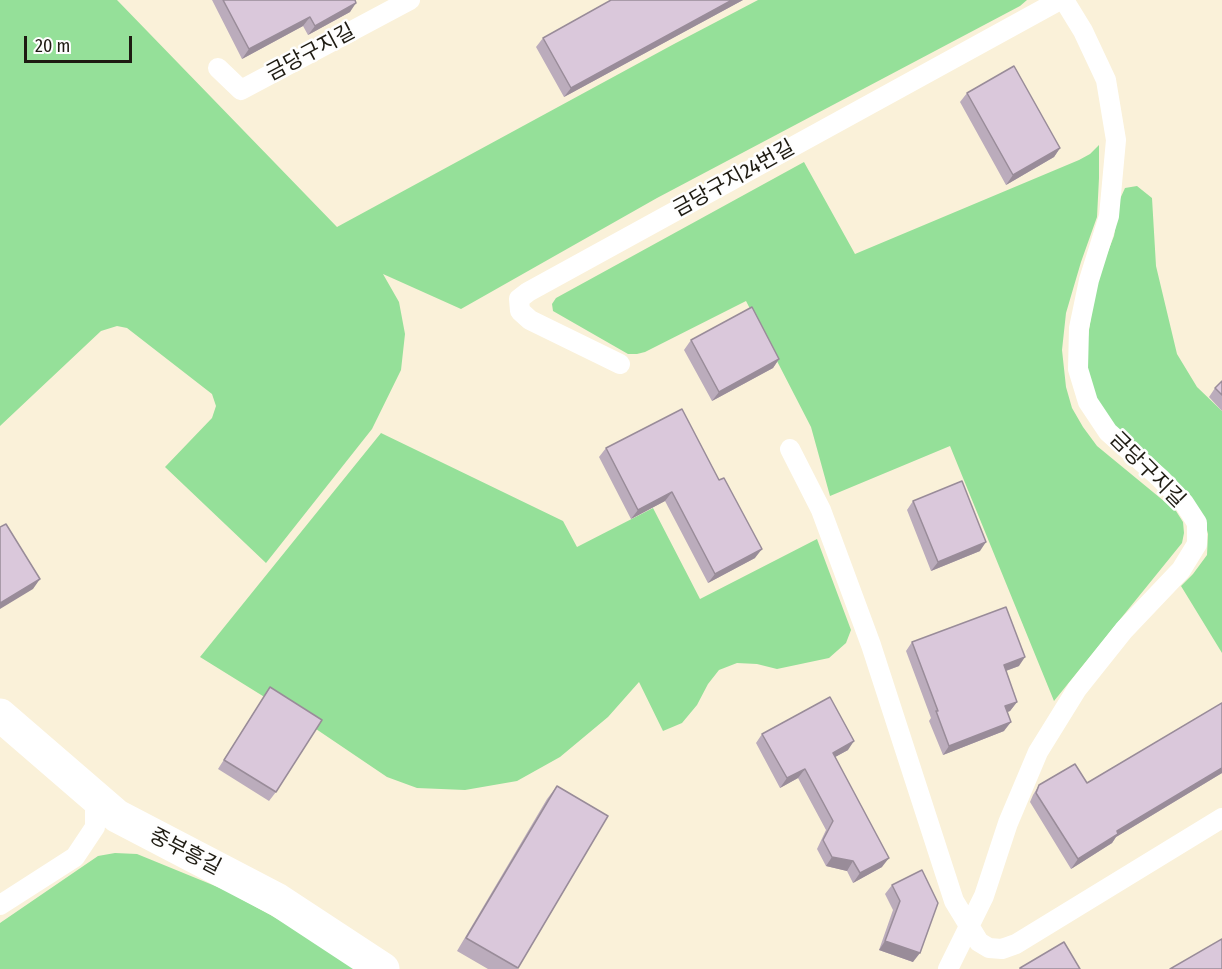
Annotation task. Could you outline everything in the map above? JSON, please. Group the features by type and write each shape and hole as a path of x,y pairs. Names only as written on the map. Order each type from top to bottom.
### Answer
{"street":[{"name":"중부흥길","path":"0,715 117,816 278,900 383,969"}],"lane":[{"name":"금당구지길","path":"218,68 241,90 410,0"},
{"name":"금당구지길","path":"948,969 984,896 1008,823 1038,752 1077,689 1124,630 1181,570 1197,544 1197,523 1184,503 1160,478 1108,432 1088,402 1078,369 1079,328 1089,280 1109,216 1116,140 1106,80 1083,31 1062,0"},
{"name":"금당구지24번길","path":"620,364 530,320 520,311 519,299 1062,0"},
{"path":"790,449 821,510 871,645 954,901 979,942 989,948 1002,948 1016,944 1222,818"},
{"path":"0,905 75,857 95,827 95,798"}],"green space":[{"path":"0,0 117,0 337,227 758,0 1027,0 1020,6 657,198 461,309 383,274 399,302 405,334 401,370 372,429 266,563 165,467 212,418 216,406 212,394 127,328 117,326 101,331 0,426"},
{"path":"1099,145 1097,217 1066,313 1062,350 1066,387 1072,408 1097,446 1176,511 1183,522 1184,533 1182,543 1054,701 950,446 830,496 811,427 746,301 637,354 628,354 553,311 552,304 556,298 804,162 855,254 1079,160"},
{"path":"1137,186 1152,198 1156,266 1177,354 1197,387 1222,411 1222,653 1181,586 1207,555 1208,534 1204,518 1116,430 1095,398 1086,373 1087,344 1096,282 1114,236 1120,199 1125,188"},
{"path":"381,433 563,521 577,547 653,508 700,599 817,539 851,630 846,643 829,658 777,669 757,664 737,663 719,670 708,684 697,705 682,723 663,731 639,682 608,717 560,757 517,781 465,790 417,788 387,777 316,729 200,657"},
{"path":"115,853 137,854 225,890 285,923 358,969 0,969 0,923 98,856"}],"building":[{"path":"223,0 355,0 356,3 315,26 310,17 249,49"},
{"path":"611,0 732,0 571,88 543,38"},
{"path":"1014,66 1060,148 1013,175 967,93"},
{"path":"752,307 779,359 719,392 691,340"},
{"path":"1222,381 1222,395 1215,388"},
{"path":"682,409 719,480 724,478 762,549 715,574 672,492 638,510 606,448"},
{"path":"962,481 986,542 938,562 913,501"},
{"path":"6,524 40,579 0,603 0,527"},
{"path":"1006,607 1025,657 1004,665 1017,702 1005,706 1011,722 949,746 912,642"},
{"path":"270,687 322,720 276,792 224,760"},
{"path":"830,697 854,741 833,753 889,858 860,873 853,861 832,857 823,840 833,821 805,769 787,778 762,734"},
{"path":"1222,703 1222,768 1117,831 1118,834 1078,859 1036,793 1039,785 1075,764 1087,783"},
{"path":"557,786 608,816 518,968 466,938"},
{"path":"922,870 938,903 920,953 885,941 900,901 892,885"},
{"path":"1222,939 1222,969 1170,969"},
{"path":"1064,942 1080,969 1020,969 1020,968"}]}
